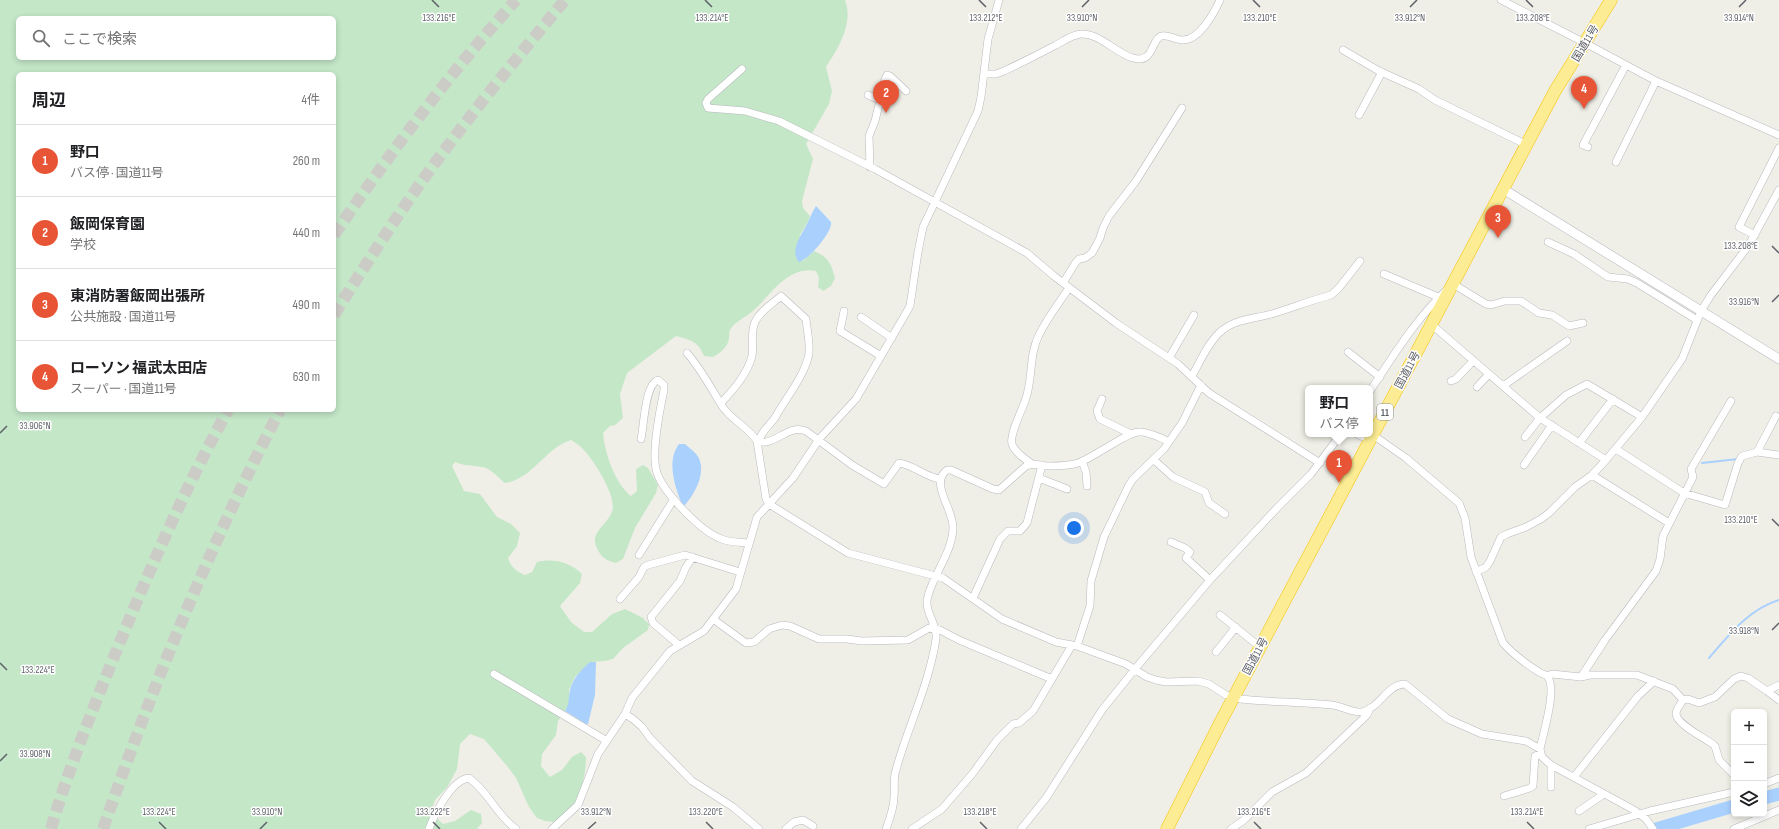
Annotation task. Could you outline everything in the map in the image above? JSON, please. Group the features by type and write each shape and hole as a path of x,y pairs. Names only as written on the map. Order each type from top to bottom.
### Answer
{"highway":[{"name":"国道11号","path":"1373,435 1555,91 1611,0"},
{"name":"国道11号","path":"1167,829 1233,698 1372,437"}],"street":[{"path":"552,829 573,812 578,805 598,754 625,714 632,698 670,651 704,631 736,589 757,517 792,478 818,440 856,399 910,306 923,227 978,111 988,39 999,0"},
{"path":"984,74 996,74 1004,71 1074,36 1081,34 1097,39 1124,54 1134,58 1140,58 1152,52 1157,40 1161,36 1182,40 1195,35 1208,21 1220,0"},
{"path":"1501,0 1656,81 1779,135"},
{"path":"1343,50 1382,72 1419,89 1435,100 1527,145"},
{"path":"1588,147 1583,144 1626,65"},
{"path":"742,69 708,99 706,103 708,108 745,112 779,121 870,166 935,203 1027,252 1063,284 1116,323 1169,358 1192,376 1209,393 1320,463"},
{"path":"1359,115 1382,72"},
{"path":"870,166 869,136 875,121 887,75 906,91"},
{"path":"1616,162 1656,81"},
{"path":"868,96 880,100"},
{"path":"1063,284 1076,262 1079,259 1085,258 1092,252 1100,238 1102,228 1109,216 1136,181 1182,108"},
{"path":"1754,235 1739,227 1779,148"},
{"path":"1503,189 1699,316"},
{"path":"1476,572 1486,567 1501,538 1541,519 1575,487 1592,475 1616,449 1642,417 1682,359 1699,316 1711,295 1740,259 1779,190"},
{"path":"1548,242 1574,254 1614,279 1628,279 1637,282 1779,360"},
{"path":"1192,376 1212,341 1226,328 1247,319 1275,313 1331,295 1338,289 1360,261"},
{"path":"1384,274 1438,297"},
{"path":"1373,387 1401,344 1438,297 1453,284 1486,304 1491,305 1505,301 1521,301 1539,313 1552,314 1569,326 1583,323"},
{"path":"1032,464 1012,445 1012,437 1030,383 1033,354 1039,335 1069,288"},
{"path":"721,403 741,378 748,365 752,355 754,324 760,315 781,296 806,319 809,353 792,392 780,408 776,417 761,433 758,441 766,499 769,504 848,553 943,578 1002,619 1056,642 1074,646 1135,669 1147,677 1156,680 1166,682 1203,682 1233,698 1267,702 1286,701 1333,705 1357,712 1363,712 1394,687 1399,684 1405,684 1441,714 1462,726 1482,734 1526,741 1540,751 1551,765 1643,817 1653,829"},
{"path":"844,311 840,331 881,356"},
{"path":"1169,358 1194,315"},
{"path":"861,317 892,338"},
{"path":"1431,324 1540,418 1606,460"},
{"path":"1503,386 1566,341"},
{"path":"1348,352 1380,377"},
{"path":"687,353 695,362 728,413 758,441 766,442 792,430 800,429 806,431 852,464 884,484 899,463 905,464 931,478 940,479"},
{"path":"1451,381 1456,379 1473,360"},
{"path":"1477,388 1489,374"},
{"path":"641,439 648,394 651,386 658,380 664,385 664,390 657,430 656,471 674,500 686,514 709,534 729,542 749,543"},
{"path":"1525,436 1540,418 1566,395 1587,384 1642,417"},
{"path":"912,829 947,804 973,774 997,740 1013,724 1019,723 1032,711 1074,646 1090,606 1091,581 1104,537 1128,485 1164,449 1182,423 1201,385"},
{"path":"1102,399 1096,411 1098,417 1130,434"},
{"path":"1579,443 1613,399"},
{"path":"1580,677 1605,640 1653,577 1659,564 1663,536 1693,477 1691,469 1731,401"},
{"path":"1757,452 1775,416"},
{"path":"1524,465 1552,425"},
{"path":"886,829 893,806 896,770 929,673 936,639 935,629 929,614 927,597 946,552 953,529 952,516 943,493 940,479 941,474 947,470 952,470 993,489 999,490 1026,466 1032,464 1054,466 1082,461 1096,455 1130,434 1138,431 1168,442"},
{"path":"1021,829 1046,798 1102,710 1135,669 1210,580 1320,463 1339,437"},
{"path":"1372,437 1406,458 1459,503 1465,518 1471,557 1503,643 1510,651 1546,676 1551,687 1540,751 1535,756 1533,786 1504,796"},
{"path":"1616,449 1684,494 1725,505 1738,463 1742,456 1757,452 1779,455"},
{"path":"1154,460 1173,477 1205,492 1209,503 1225,514"},
{"path":"1082,461 1086,472 1087,486"},
{"path":"973,598 1000,539 1008,531 1020,530 1027,523 1042,465"},
{"path":"1592,475 1670,523"},
{"path":"1038,478 1067,489"},
{"path":"639,555 674,500"},
{"path":"1171,542 1190,552 1186,558 1210,580"},
{"path":"620,599 648,565 685,555 740,572"},
{"path":"679,646 653,623 651,618 676,586 693,557"},
{"path":"1220,615 1260,647"},
{"path":"713,620 746,643 754,642 769,629 782,625 790,626 820,639 847,639 862,641 908,640 929,628 935,629 1052,679"},
{"path":"1216,652 1236,627"},
{"path":"494,674 607,740"},
{"path":"1546,676 1558,674 1580,677 1637,675 1673,689 1683,700"},
{"path":"1683,700 1688,699 1699,703 1715,697 1734,679 1741,676 1748,678 1779,700"},
{"path":"1574,777 1638,696 1654,681"},
{"path":"1767,691 1779,685"},
{"path":"1683,700 1677,710 1678,718 1687,727 1715,746 1719,760 1731,772"},
{"path":"1231,829 1244,820 1272,792 1306,773 1367,714 1371,707"},
{"path":"625,714 642,726 650,738 692,781 733,807 759,829"},
{"path":"1550,787 1551,765"},
{"path":"429,829 441,804 461,781 469,778 490,799 509,823 516,829"},
{"path":"1767,783 1779,778"},
{"path":"1589,829 1643,817 1650,810 1731,793"},
{"path":"1579,811 1604,794"},
{"path":"1734,829 1779,810"},
{"path":"786,829 794,822 803,820 813,826"}],"green space":[{"path":"0,0 845,0 848,18 846,27 840,44 826,67 832,91 829,104 806,144 813,159 802,201 803,208 810,216 800,235 803,261 814,251 819,253 829,262 835,278 831,286 823,291 818,287 819,278 816,271 806,270 797,272 781,282 754,310 732,327 727,345 721,352 713,357 704,356 696,344 676,336 627,373 620,394 623,418 615,425 610,426 603,433 606,450 612,468 620,484 631,496 637,491 636,469 643,465 648,468 658,485 656,493 635,528 623,559 616,563 604,558 596,545 596,535 609,518 613,505 608,487 597,468 586,452 571,440 554,450 523,476 505,483 485,468 455,462 452,466 464,491 480,494 497,517 511,524 520,533 517,546 508,558 516,570 525,575 532,572 537,562 550,560 572,566 582,574 580,583 560,606 571,622 584,632 592,632 612,614 625,609 643,618 649,624 648,630 623,648 613,659 590,662 575,677 569,690 569,705 558,721 556,735 542,754 541,766 550,777 562,770 572,757 581,752 586,757 585,770 580,793 574,805 555,822 537,818 529,807 516,778 484,739 470,734 460,744 457,769 448,786 435,800 431,812 443,824 455,821 471,810 481,814 482,823 477,829 0,829"}],"water":[{"path":"816,206 831,222 831,227 824,239 814,251 799,262 795,253 797,243"},
{"path":"679,444 685,444 697,455 701,468 701,475 696,489 684,506 677,490 672,466 675,451"},
{"path":"590,662 596,662 595,695 588,724 586,724 565,711 568,705 570,690 575,678"}],"waterway":[{"path":"1702,463 1738,459"},
{"path":"1709,658 1732,632 1749,616 1768,604 1779,600"},
{"path":"1767,797 1779,794"},
{"path":"1656,829 1731,807"}],"tunnel":[{"path":"336,232 421,114 467,56 516,0"},
{"path":"336,312 388,231 456,134 565,0"},
{"path":"51,829 82,737 143,586 183,497 227,412"},
{"path":"103,829 142,722 184,616 230,512 279,412"}],"place":[{"name":"ローソン 福武太田店","path":"1584,109"},
{"name":"飯岡保育園","path":"886,113"},
{"name":"東消防署飯岡出張所","path":"1498,238"},
{"name":"野口","path":"1339,483"}]}
